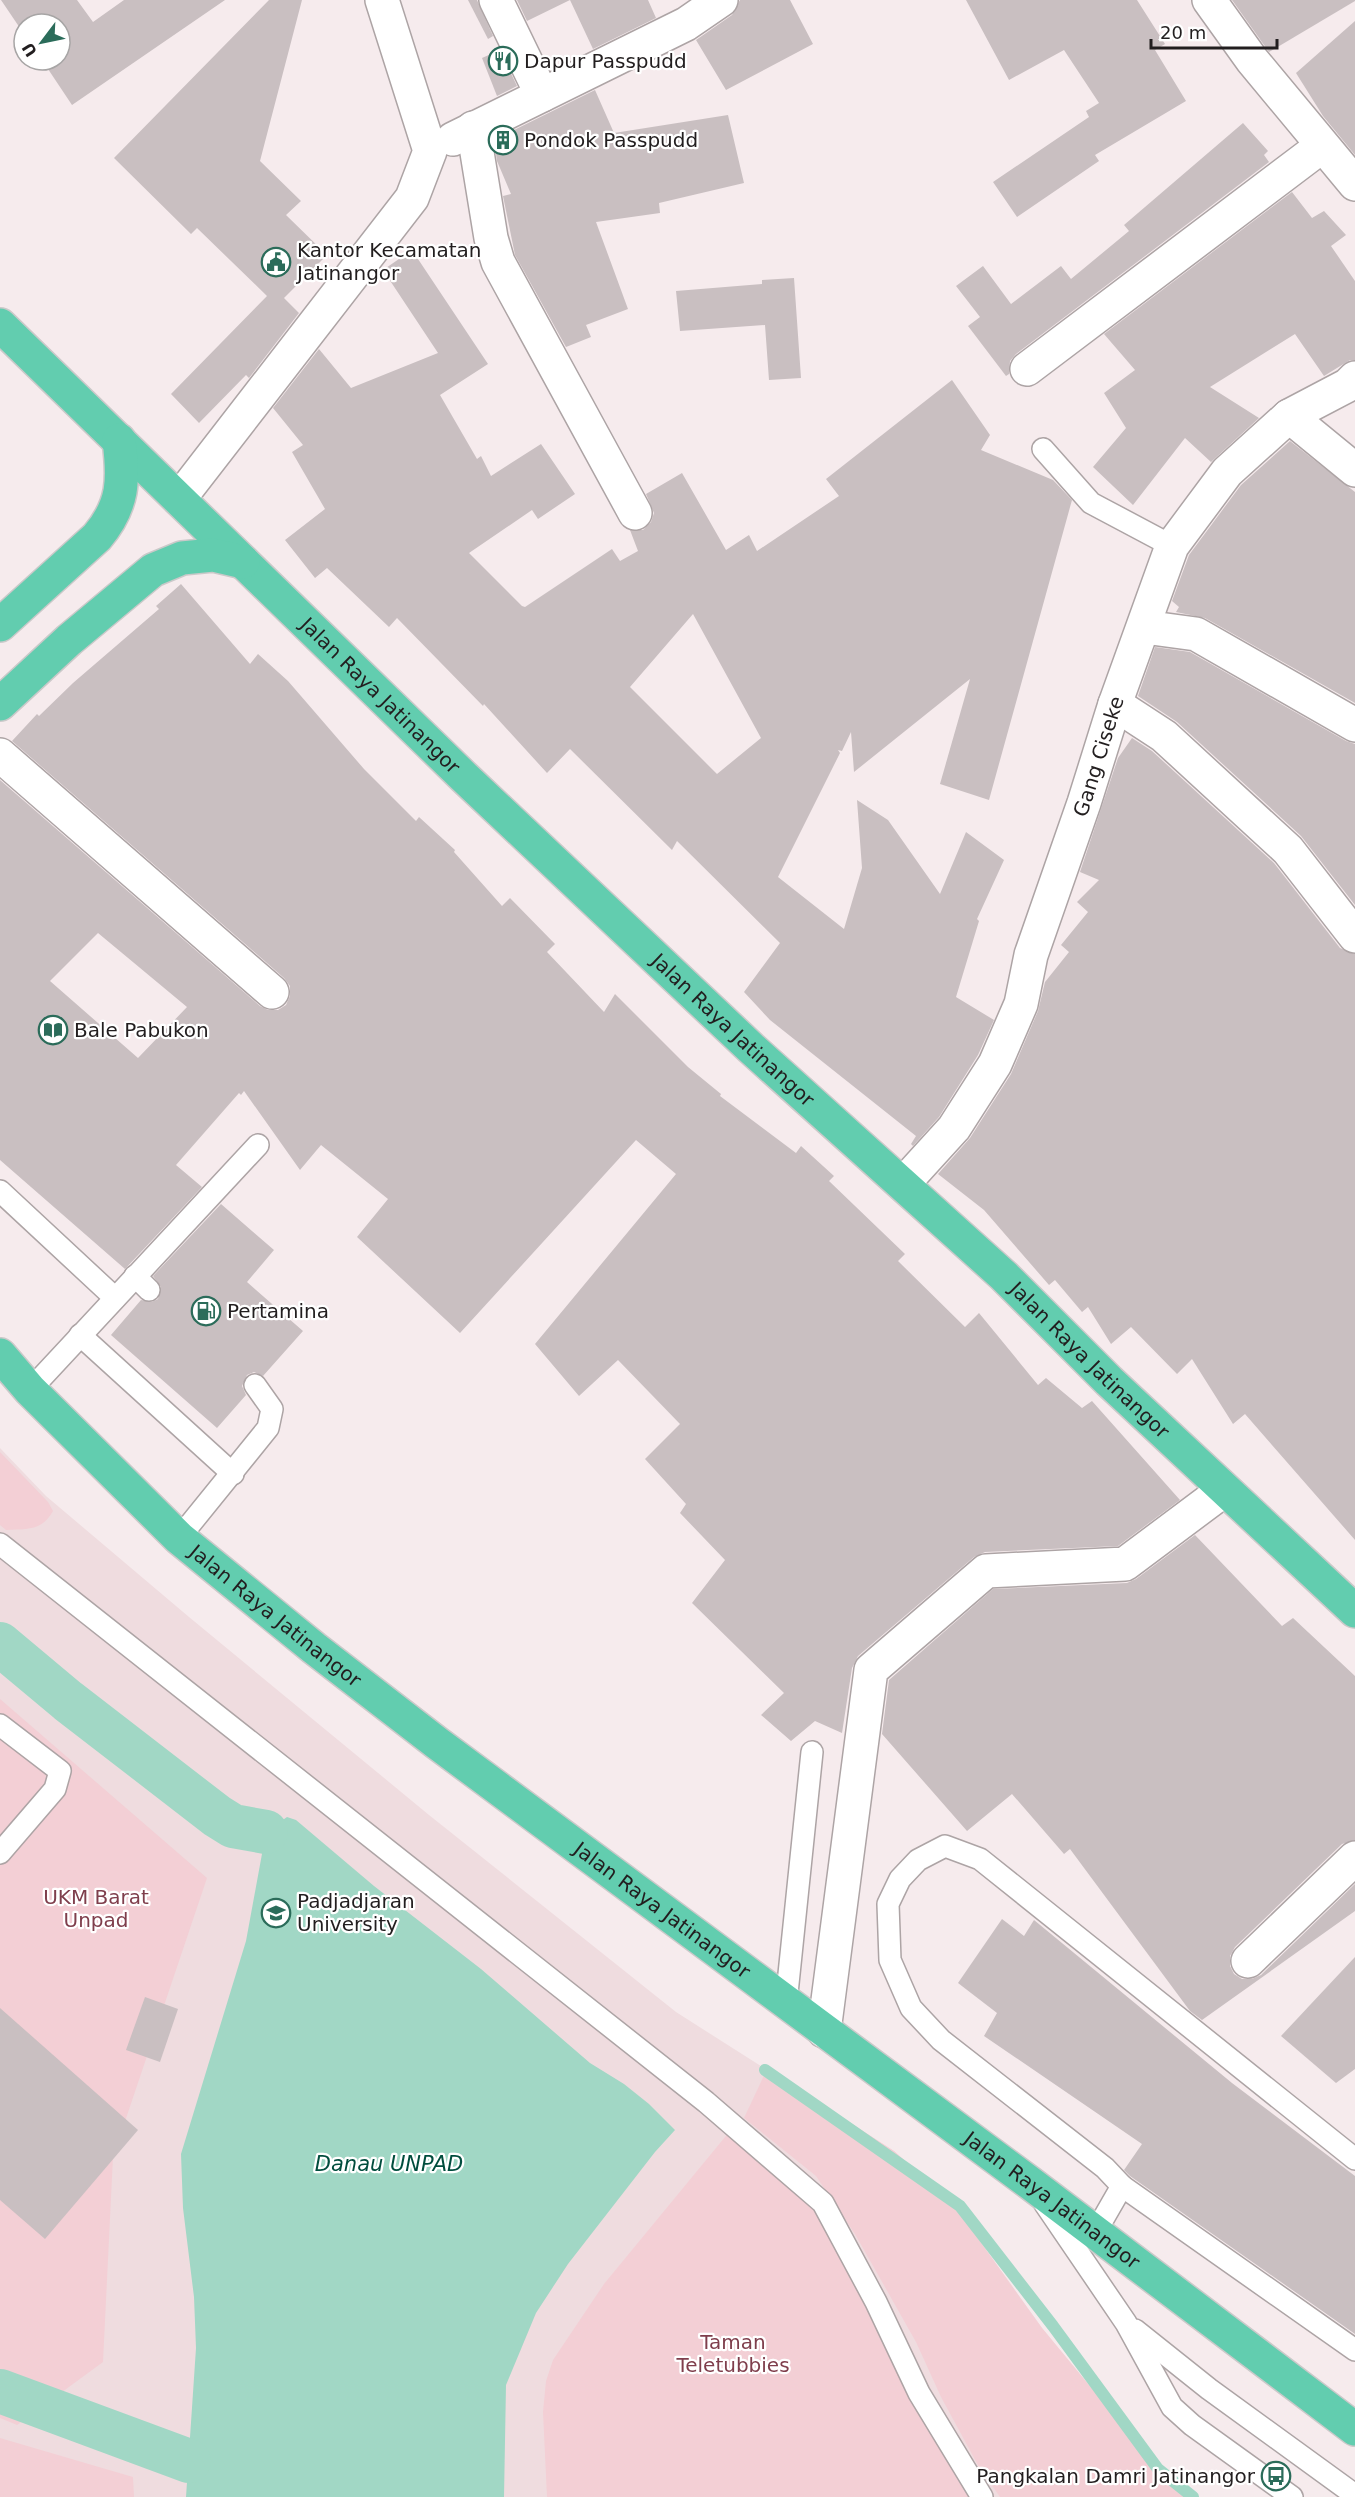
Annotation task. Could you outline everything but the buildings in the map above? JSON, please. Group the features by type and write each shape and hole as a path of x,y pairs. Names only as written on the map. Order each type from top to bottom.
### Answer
{"highway":[{"name":"Jalan Raya Jatinangor","path":"0,325 464,777 733,1031 1004,1276 1109,1381 1355,1611"},
{"path":"0,625 97,537 110,521 120,498 122,465 119,440"},
{"path":"0,704 69,640 153,570 182,558 213,555 243,562"},
{"name":"Jalan Raya Jatinangor","path":"0,1355 30,1390 179,1538 437,1743 1030,2183 1355,2429"}],"street":[{"path":"179,499 412,198 430,151 382,0"},
{"path":"496,0 542,94"},
{"path":"430,151 686,24 721,0"},
{"path":"1209,0 1252,60 1355,184"},
{"path":"473,128 491,238 498,262 635,513"},
{"path":"1027,369 1322,146"},
{"name":"Gang Ciseke","path":"903,1184 954,1128 995,1064 1021,1004 1031,956 1084,803 1115,704 1172,546 1227,472 1289,416 1347,386 1355,378"},
{"path":"1289,416 1355,470"},
{"path":"1144,627 1196,634 1355,725"},
{"path":"1115,704 1164,736 1288,850 1355,936"},
{"path":"0,755 272,992"},
{"path":"824,2031 872,1670 986,1571 1125,1564 1224,1490"},
{"path":"1248,1961 1355,1858"}],"lane":[{"path":"1043,449 1091,503 1172,546"},
{"path":"30,1390 115,1298 142,1283 258,1145"},
{"path":"0,1191 115,1298"},
{"path":"80,1335 233,1474"},
{"path":"179,1538 268,1428 272,1409 255,1385"},
{"path":"2,1549 706,2102 823,2203 876,2302 919,2393 982,2497"},
{"path":"0,1725 60,1771 55,1789 0,1853"},
{"path":"786,2003 812,1752"},
{"path":"1355,2159 980,1858 945,1846 918,1860 900,1879 888,1904 890,1960 911,2008 941,2040 1105,2168 1122,2186 1355,2350"},
{"path":"1030,2183 1126,2323 1173,2407 1192,2425 1292,2497"},
{"path":"1095,2233 1122,2186"},
{"path":"1126,2323 1209,2390 1355,2495"}],"shaded area":[{"name":"Padjadjaran University","path":"0,1448 46,1496 189,1617 429,1815 676,2012 894,2151 954,2205 1042,2328 1158,2469 1193,2497 0,2497"}],"green space":[{"path":"0,1452 48,1502 53,1511 49,1518 39,1526 6,1530 0,1525"},
{"name":"UKM Barat Unpad","path":"0,1699 207,1878 113,2157 103,2362 17,2425 0,2418"},
{"path":"767,2069 894,2151 954,2205 1042,2328 1158,2469 1193,2497 1000,2497 979,2467 941,2397 916,2342 855,2234 816,2176 744,2118"},
{"name":"Taman Teletubbies","path":"730,2131 819,2213 975,2497 547,2497 543,2412 546,2381 553,2360 604,2284"},
{"path":"0,2438 133,2477 134,2497 0,2497"}],"water":[{"name":"Danau UNPAD","path":"287,1817 296,1820 374,1886 481,1969 590,2063 624,2084 649,2104 675,2130 655,2152 568,2264 536,2313 506,2385 504,2497 186,2497 196,2348 194,2297 183,2208 181,2154 246,1941 266,1832"}],"waterway":[{"path":"0,1644 68,1701 217,1816 233,1826 266,1832"},
{"path":"765,2070 960,2206 1053,2326 1158,2469 1193,2497"},
{"path":"0,2391 189,2461"}],"place":[{"name":"Dapur Passpudd","path":"503,61"},
{"name":"Pondok Passpudd","path":"503,140"},
{"name":"Kantor Kecamatan Jatinangor","path":"276,262"},
{"name":"Bale Pabukon","path":"53,1030"},
{"name":"Pertamina","path":"206,1311"},
{"name":"Padjadjaran University","path":"276,1913"},
{"name":"Pangkalan Damri Jatinangor","path":"1276,2476"}]}
